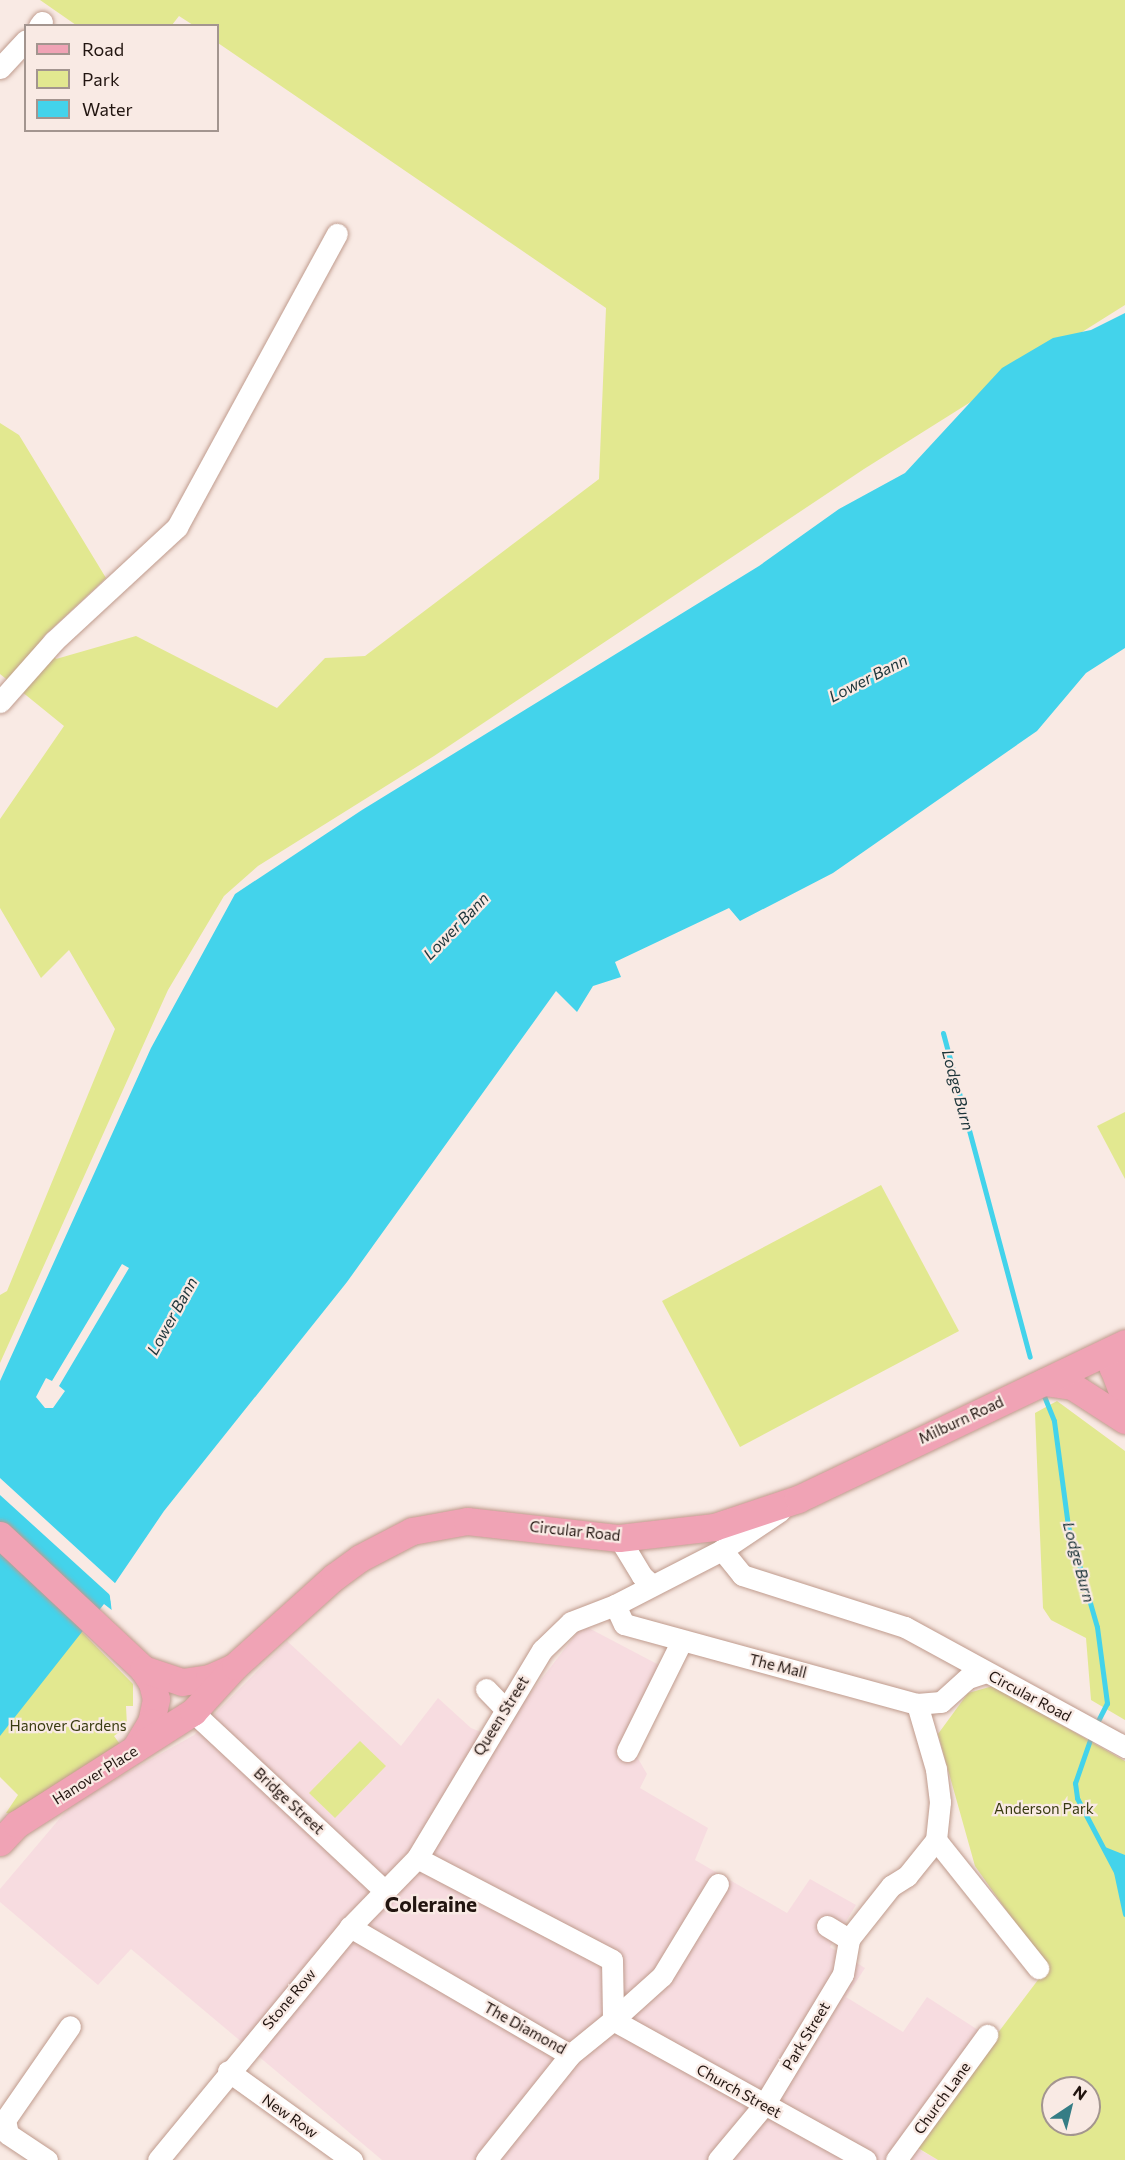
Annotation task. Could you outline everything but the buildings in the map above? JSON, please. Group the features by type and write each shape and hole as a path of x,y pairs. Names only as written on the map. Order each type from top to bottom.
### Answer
{"main road":[{"name":"Milburn Road","path":"798,1499 1125,1343"},
{"path":"1125,1343 1113,1368 1125,1399"},
{"path":"1036,1386 1062,1383 1085,1392 1125,1420"},
{"name":"Circular Road","path":"193,1712 235,1666 342,1571 412,1531 467,1521 619,1538 714,1527 798,1499"},
{"path":"0,1535 143,1669 155,1693 154,1710 146,1735 132,1752"},
{"path":"143,1669 182,1682 209,1678 235,1666"},
{"name":"Hanover Place","path":"0,1842 17,1824 193,1712"}],"street":[{"path":"0,68 24,42"},
{"path":"0,702 54,641 177,527 337,234"},
{"path":"615,1605 722,1550 798,1499"},
{"path":"619,1538 642,1576 652,1585"},
{"name":"Circular Road","path":"722,1550 742,1575 905,1627 1125,1747"},
{"name":"The Mall","path":"615,1605 624,1624 632,1629 917,1704 941,1702 969,1678 986,1672"},
{"name":"Queen Street","path":"417,1858 542,1650 571,1622 615,1605"},
{"path":"627,1751 681,1642"},
{"path":"486,1689 505,1709"},
{"path":"827,1926 849,1939 891,1886 907,1876 936,1839 940,1802 936,1769 917,1704"},
{"name":"Bridge Street","path":"193,1712 385,1891"},
{"path":"936,1839 1038,1968"},
{"path":"350,1927 417,1858 612,1960 613,2020"},
{"name":"The Diamond","path":"350,1927 570,2055 662,1976 718,1884"},
{"name":"Stone Row","path":"158,2160 228,2071 350,1927"},
{"name":"Park Street","path":"764,2105 845,1966 849,1939"},
{"name":"Church Street","path":"613,2020 866,2160"},
{"path":"47,2160 8,2134 5,2120 70,2026"},
{"name":"Church Lane","path":"896,2160 987,2035"},
{"path":"486,2160 570,2055"},
{"name":"New Row","path":"228,2071 352,2160"},
{"path":"718,2160 764,2105"}],"shaded area":[{"path":"583,1625 659,1665 626,1738 647,1774 640,1788 708,1828 695,1860 787,1913 810,1879 856,1905 830,1947 865,1968 846,1997 903,2032 927,1997 992,2039 913,2146 938,2160 382,2160 131,1949 98,1985 0,1902 0,1889 72,1804 194,1735 287,1641 401,1746 438,1698 471,1728 496,1738"}],"green space":[{"path":"40,0 1125,0 1125,305 864,469 434,756 258,866 224,896 168,990 0,1363 0,1295 7,1291 115,1029 69,950 41,978 0,908 0,819 64,726 0,674 0,423 19,435 106,578 43,637 56,659 136,636 277,708 325,658 365,656 599,479 606,308 219,44 219,24 191,24 179,16 173,24 75,24"},
{"path":"1125,1112 1125,1179 1097,1126"},
{"path":"881,1185 959,1331 740,1447 662,1301"},
{"path":"1057,1401 1125,1451 1125,1720 1091,1700 1086,1638 1051,1620 1043,1608 1035,1413"},
{"name":"Hanover Gardens","path":"79,1629 133,1684 133,1706 126,1706 127,1726 114,1736 122,1747 16,1814 6,1813 18,1795 0,1777 0,1716"},
{"name":"Anderson Park","path":"993,1686 1125,1761 1125,2160 938,2160 913,2145 1047,1968 975,1866 938,1734 968,1693"},
{"path":"360,1741 386,1766 335,1818 309,1793"}],"water":[{"name":"Lower Bann","path":"1125,313 1125,648 1086,673 1037,731 833,873 740,921 729,908 615,962 621,977 593,986 577,1012 556,991 347,1282 164,1511 109,1592 113,1611 104,1604 0,1736 0,1381 151,1048 235,894 362,810 759,566 839,509 905,473 1002,368 1053,338 1091,330"},
{"path":"1105,1847 1125,1855 1125,1914 1116,1872"}],"pier":[{"path":"122,1264 129,1268 59,1386 65,1391 53,1408 45,1408 36,1397 46,1378 52,1381"},
{"path":"0,1478 117,1585 112,1592 115,1613 112,1614 110,1595 0,1495"}],"waterway":[{"name":"Lodge Burn","path":"943,1033 1030,1357"},
{"name":"Lodge Burn","path":"1042,1391 1054,1421 1068,1526 1097,1627 1107,1703 1096,1725"},
{"path":"1092,1734 1075,1783 1077,1798 1116,1872 1125,1914"}],"district":[{"name":"Coleraine","path":"431,1904"}]}
